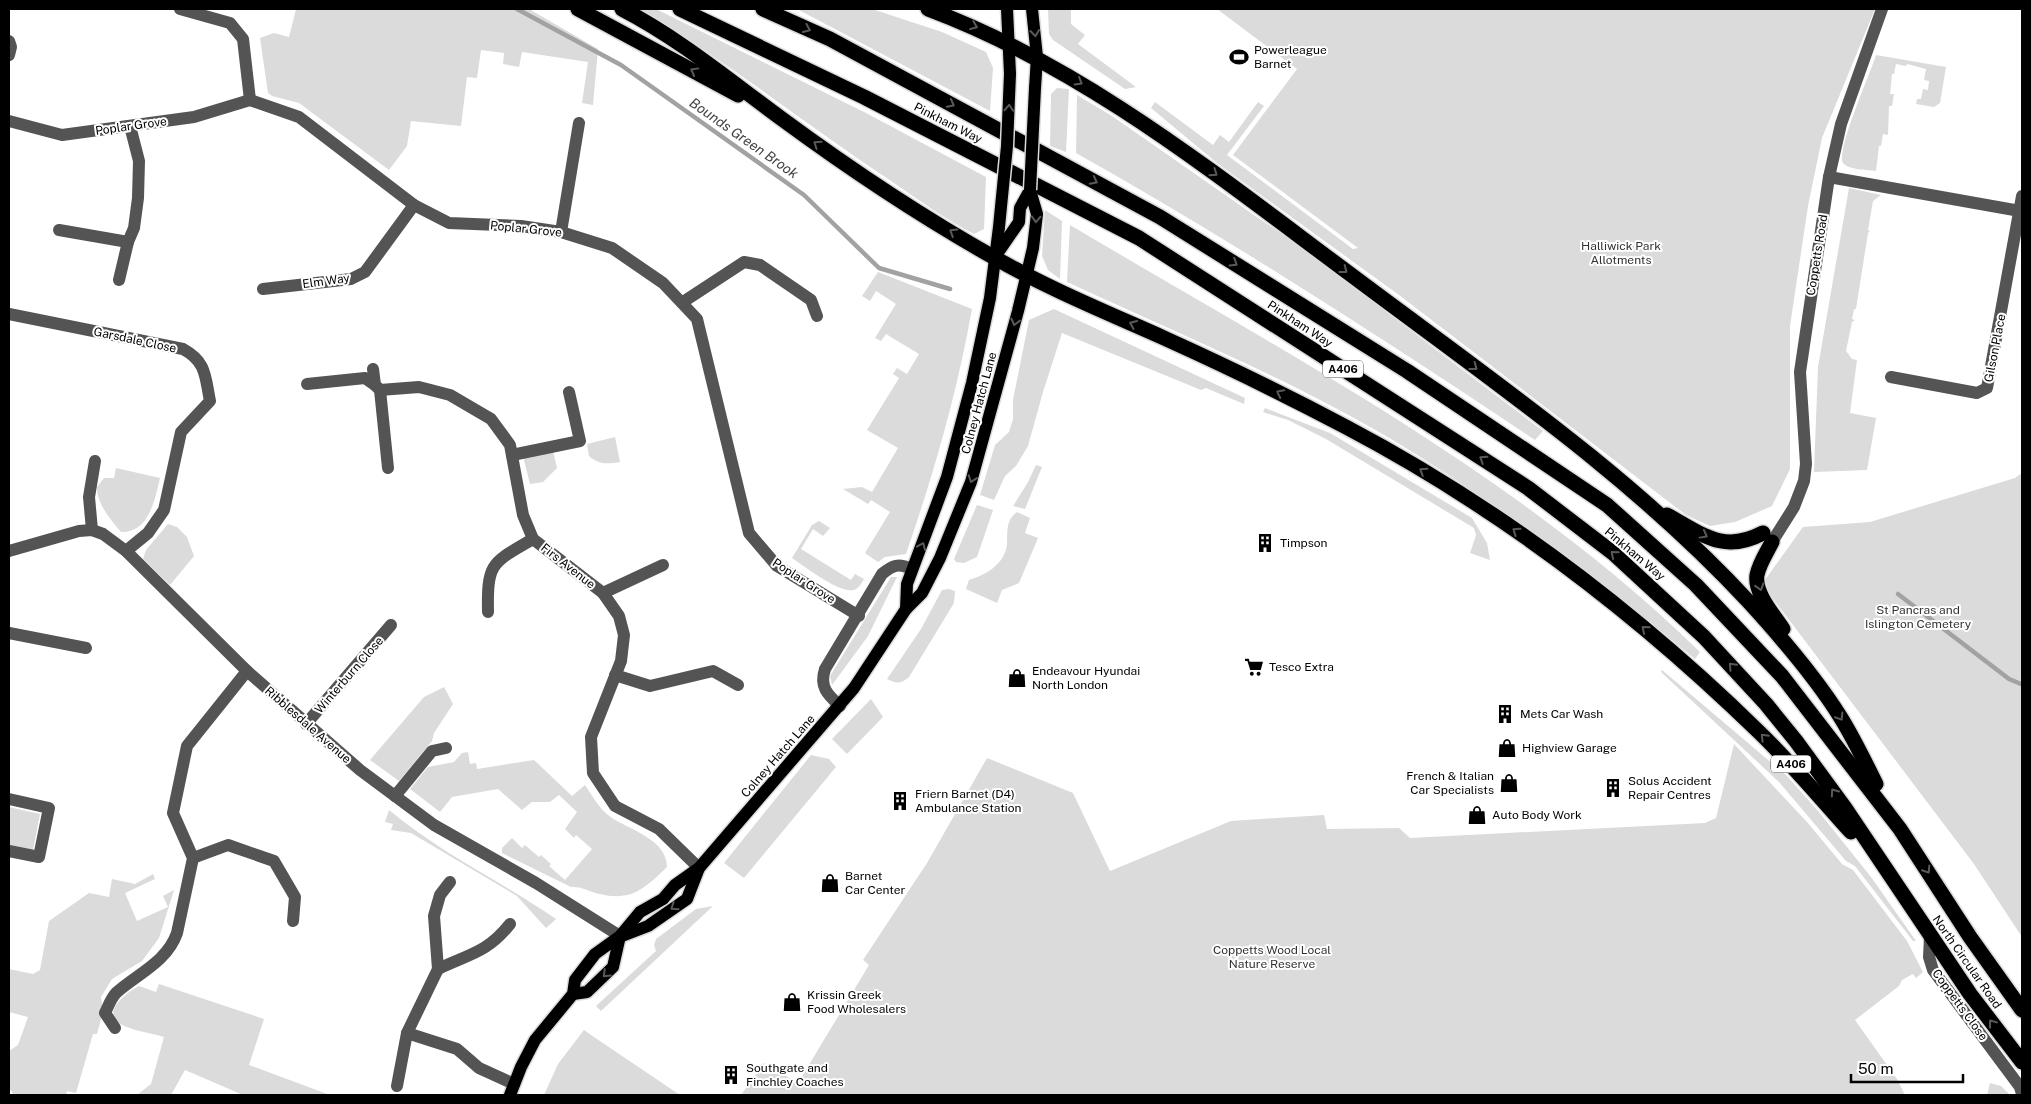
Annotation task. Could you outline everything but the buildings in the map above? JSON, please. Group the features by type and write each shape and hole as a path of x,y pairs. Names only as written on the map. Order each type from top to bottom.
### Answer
{"highway":[{"path":"578,9 783,120"},
{"path":"622,9 712,66 783,120 863,176 994,258 1026,275"},
{"name":"Pinkham Way","path":"680,9 864,97 1139,238 1528,488 1626,565 1685,618 1733,666 1784,726 1822,776 1891,876"},
{"name":"Pinkham Way","path":"763,9 830,39 1160,217 1399,366 1607,505 1696,585 1782,676 1843,752 1900,830"},
{"path":"928,9 982,30 1037,58 1098,93 1235,188 1575,442 1646,504 1739,591 1786,644 1841,717 1900,830"},
{"name":"A406","path":"1026,275 1266,385 1407,461 1554,558 1588,583 1682,661 1788,761 1891,876"},
{"path":"1646,504 1716,542 1736,544 1767,538 1757,575 1758,588 1812,678"},
{"name":"North Circular Road","path":"1900,830 1970,937 2022,1010"},
{"name":"North Circular Road","path":"1891,876 1930,937 1970,994 2022,1062"}],"main road":[{"name":"Colney Hatch Lane","path":"906,609 907,584 947,477 972,383 990,298 1007,146 1010,44 1007,9"},
{"name":"Colney Hatch Lane","path":"512,1090 535,1040 573,994 575,980 595,954 620,936 640,912 663,900 675,885 699,868 840,706 865,674 906,609 922,593 940,558 971,482 995,401 1032,248 1037,214 1030,190 1037,58 1032,9"},
{"name":"Colney Hatch Lane","path":"994,258 1019,222 1020,208 1030,190"},
{"name":"Colney Hatch Lane","path":"620,936 648,926 687,899 699,868"},
{"name":"Colney Hatch Lane","path":"573,994 587,992 613,967 620,936"}],"street":[{"path":"180,9 230,23 243,39 250,100"},
{"name":"Coppetts Road","path":"1767,538 1794,507 1804,481 1806,464 1800,372 1829,177 1841,124 1882,9"},
{"path":"9,41 11,47 9,55"},
{"name":"Poplar Grove","path":"9,121 62,135 194,117 250,100 299,117 414,205 449,223 522,226 561,232 612,248 664,283 697,319 749,533 777,566 859,616"},
{"path":"561,232 579,123"},
{"path":"118,280 128,242 134,228 139,160 130,126"},
{"path":"1829,177 2020,211"},
{"name":"Gilson Place","path":"1891,377 1977,393 1987,388 2022,196"},
{"name":"Elm Way","path":"263,289 351,279 365,272 414,205"},
{"path":"59,230 128,242"},
{"path":"683,302 744,262 760,265 811,300 817,316"},
{"name":"Garsdale Close","path":"9,314 182,349 193,354 202,363 210,402 181,432 164,510 148,534 126,551"},
{"path":"374,369 388,468"},
{"name":"Firs Avenue","path":"307,384 365,378 377,388 419,387 450,395 491,419 510,445 523,515 533,539 603,593 619,616 624,635 621,661 591,737 593,773 615,806 660,829 699,868"},
{"path":"512,455 580,441 569,392"},
{"path":"9,551 80,531 92,530 89,497 95,461"},
{"name":"Ribblesdale Avenue","path":"92,530 102,534 126,551 247,671 360,770 434,825 536,883 620,936"},
{"name":"Firs Avenue","path":"488,612 487,583 497,560 533,539"},
{"path":"840,706 825,690 822,677 882,574 892,566 901,564 912,569"},
{"name":"Firs Avenue","path":"603,593 663,565"},
{"name":"Winterburn Close","path":"306,724 391,626"},
{"path":"9,633 86,648"},
{"path":"115,1028 104,1013 115,994 147,971 175,940 193,858 173,813 187,746 247,671"},
{"path":"615,675 650,686 713,671 738,685"},
{"path":"395,796 432,751 446,748"},
{"path":"9,799 49,808 39,857 9,851"},
{"path":"193,858 228,846 274,861 295,897 293,921"},
{"path":"397,1086 407,1033 438,969 434,916 440,896 450,882"},
{"path":"438,969 484,950 497,940 510,924"},
{"name":"Coppetts Close","path":"1930,937 1928,957 1933,970 2020,1087 2022,1094"},
{"path":"407,1033 457,1049 479,1068 512,1090"}],"green space":[{"path":"296,9 529,9 598,49 593,105 582,103 588,62 522,52 519,67 503,64 504,53 481,50 477,78 467,77 461,126 411,121 407,146 389,170 299,103 272,96 268,93 260,38 274,33 289,37"},
{"path":"640,9 656,9 866,113 986,177 984,229 974,234 943,216 736,72"},
{"path":"797,9 872,9 942,32 986,52 993,68 990,111"},
{"path":"1048,9 1071,9 1071,24 1085,35 1078,44 1136,87 1125,89 1053,40 1049,34"},
{"name":"Halliwick Park Allotments","path":"1217,9 1875,9 1822,138 1808,206 1790,326 1790,469 1772,506 1735,522 1710,526 1686,515 1399,295 1217,163 1151,108 1155,102 1213,145 1220,135 1229,142 1258,102 1264,106 1227,155 1353,249 1358,248 1233,155 1297,69"},
{"path":"1876,55 1946,67 1940,103 1934,107 1916,104 1917,99 1921,99 1923,89 1928,90 1929,81 1924,80 1926,69 1907,64 1906,66 1896,64 1894,74 1892,74 1890,94 1894,94 1892,106 1889,106 1888,135 1883,134 1881,146 1879,146 1876,171 1849,167 1843,163 1842,155 1849,128"},
{"path":"1057,88 1069,89 1066,152 1050,146 1051,94"},
{"path":"1077,95 1112,116 1303,249 1543,431 1535,440 1422,365 1251,256 1076,153"},
{"path":"1849,188 1881,195 1873,201 1868,230 1870,231 1868,233 1856,309 1854,309 1852,319 1855,320 1852,322 1846,351 1852,359 1857,360 1850,413 1876,418 1867,470 1814,472 1818,367"},
{"path":"1045,210 1062,221 1060,279 1048,270 1042,256"},
{"path":"1070,225 1317,370 1398,420 1478,473 1555,528 1630,588 1700,652 1695,659 1587,572 1512,518 1435,466 1357,419 1275,378 1067,282"},
{"path":"878,272 972,309 944,433 906,554 885,557 878,562 865,553 890,512 871,500 868,504 843,489 862,487 872,492 898,448 867,430 899,378 893,374 897,368 907,374 919,354 886,334 881,341 875,338 896,304 876,291 870,301 862,296"},
{"path":"1054,309 1245,398 1244,404 1206,388 1201,390 1062,333 1028,446 1016,466 1005,476 994,500 980,495 995,445 1009,432 1013,419 1013,400 1029,320"},
{"path":"1265,408 1330,433 1472,518 1487,543 1490,560 1470,553 1476,535 1474,528 1326,439 1288,420 1263,412"},
{"path":"615,437 620,462 604,463 596,461 589,456 587,444"},
{"path":"553,451 557,468 543,482 530,484 523,456"},
{"path":"1036,465 1042,467 1025,509 1013,506 1028,482"},
{"path":"116,468 160,478 149,513 138,527 131,531 121,532 105,511 99,499 97,487 104,478 114,478"},
{"name":"St Pancras and Islington Cemetery","path":"2022,473 2022,937 1974,864 1762,584 1803,527 1870,522 2015,478"},
{"path":"977,505 993,510 977,557 964,563 956,562 954,559"},
{"path":"1017,512 1030,518 1025,533 1038,538 1019,583 1002,590 997,603 966,589 969,580 994,568 1003,557 1007,544 1009,523"},
{"path":"819,521 830,528 823,536 813,529 801,549 851,580 855,574 864,579 856,589 848,590 831,584 792,558 812,525"},
{"path":"168,524 177,527 187,537 194,556 170,585 143,559 146,550"},
{"path":"891,577 897,577 868,636 832,685 830,676"},
{"path":"949,589 955,591 954,603 909,677 899,682 887,679 921,629 942,590"},
{"path":"1662,670 1787,776 1819,812 1871,877 1916,941 1913,941 1855,866 1846,861 1779,782 1661,672"},
{"path":"444,687 453,704 434,733 432,741 399,781 370,760 424,697"},
{"path":"871,699 883,717 847,754 832,739"},
{"name":"Coppetts Wood Local Nature Reserve","path":"1734,744 1807,822 1842,864 1853,870 1907,941 1923,972 1916,978 1913,974 1902,980 1899,986 1855,1020 1897,1079 1905,1095 741,1095 764,1063 798,1083 869,965 863,960 927,863 987,758 1073,793 1110,871 1231,821 1324,815 1327,829 1399,828 1410,838 1705,823 1716,818"},
{"path":"468,752 470,764 476,763 477,769 534,760 572,796 585,785 608,815 655,843 665,858 667,867 638,891 621,896 611,896 579,887 571,887 502,853 502,848 512,838 522,848 525,845 539,857 541,855 551,864 549,866 565,880 592,849 576,835 574,838 565,829 577,812 559,795 550,802 532,802 522,810 498,789 452,797 440,812 410,789 428,767 454,762 462,753"},
{"path":"811,755 829,759 836,767 744,878 724,863"},
{"path":"9,807 40,814 33,850 9,845"},
{"path":"389,810 429,840 556,919 546,928 517,896 411,833 391,830 393,824 385,822"},
{"path":"153,874 155,879 125,893 137,921 168,907 163,896 174,890 159,938 142,961 112,979 101,997 103,1012 97,1034 93,1034 76,1093 67,1091 66,1095 14,1095 9,1088 9,1051 18,1045 28,1017 9,1012 9,969 33,974 40,970 49,921 89,893 109,897 112,879 135,884"},
{"path":"713,906 601,1011 596,1006 656,951 654,945 656,939 696,909"},
{"path":"159,984 264,1019 249,1065 330,1095 243,1095 185,1070 171,1095 137,1095 151,1084 164,1037 122,1025 113,1015 114,1009 122,998 139,986 156,992"},
{"path":"584,1030 680,1095 544,1095 558,1064"},
{"path":"1990,1083 2001,1086 2010,1095 1987,1095"}],"waterway":[{"name":"Bounds Green Brook","path":"517,9 621,65 804,195 879,268 950,289"},
{"path":"1898,594 2009,679 2021,684"}],"place":[{"name":"Powerleague Barnet","path":"1239,57"},
{"name":"Timpson","path":"1265,543"},
{"name":"Tesco Extra","path":"1254,667"},
{"name":"Endeavour Hyundai North London","path":"1017,678"},
{"name":"Mets Car Wash","path":"1505,714"},
{"name":"Highview Garage","path":"1507,748"},
{"name":"French & Italian Car Specialists","path":"1509,783"},
{"name":"Solus Accident Repair Centres","path":"1613,788"},
{"name":"Friern Barnet (D4) Ambulance Station","path":"900,801"},
{"name":"Auto Body Work","path":"1477,815"},
{"name":"Barnet Car Center","path":"830,883"},
{"name":"Krissin Greek Food Wholesalers","path":"792,1002"},
{"name":"Southgate and Finchley Coaches","path":"731,1075"}]}
